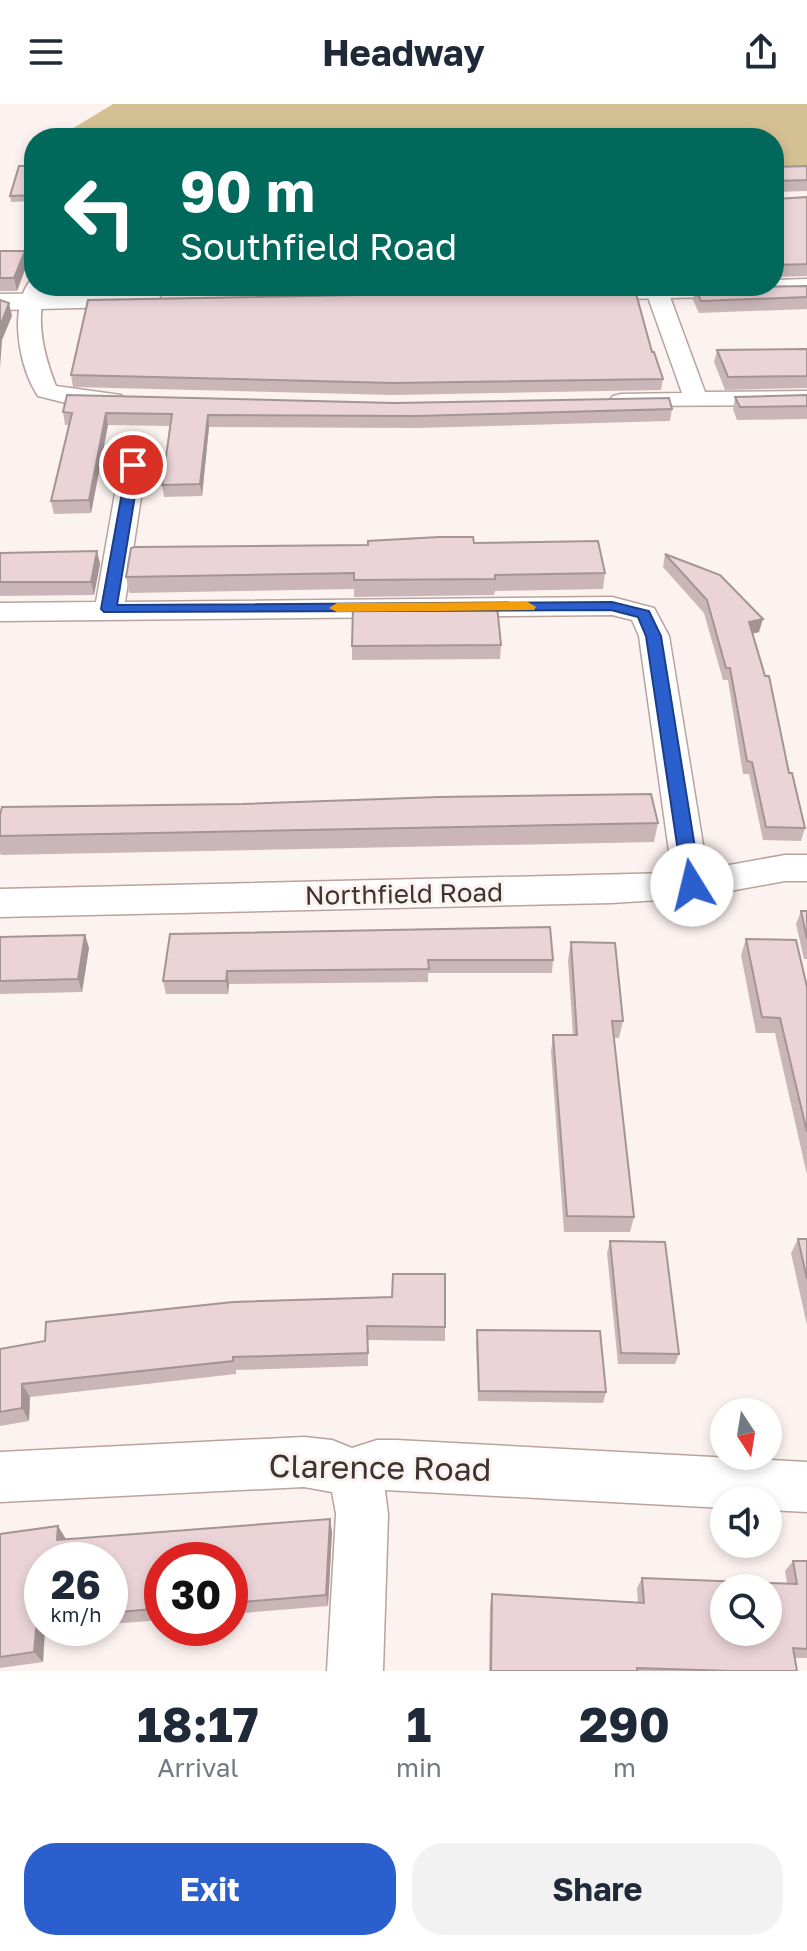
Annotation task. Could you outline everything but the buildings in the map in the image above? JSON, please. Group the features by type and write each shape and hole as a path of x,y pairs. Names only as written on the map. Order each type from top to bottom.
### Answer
{"street":[{"path":"784,287 807,287"},
{"path":"0,302 25,296"},
{"path":"33,296 40,377 46,391 70,397 129,400"},
{"path":"88,296 170,299"},
{"path":"659,296 696,400"},
{"path":"601,401 807,398"},
{"path":"109,609 133,465"},
{"path":"0,612 612,606 644,614 654,636 692,885"},
{"name":"Northfield Road","path":"0,903 611,890 692,885 785,868 807,868"},
{"name":"Clarence Road","path":"0,1477 130,1473 304,1462 332,1465 350,1474 377,1465 396,1465 807,1487"},
{"path":"350,1474 360,1492 362,1514 355,1671"}],"shaded area":[{"path":"113,104 807,104 807,167 784,168 784,128 73,128"}],"slow traffic":[{"path":"337,608 528,607"}],"route":[{"path":"133,465 109,609 612,606 644,614 654,636 692,885"}]}
